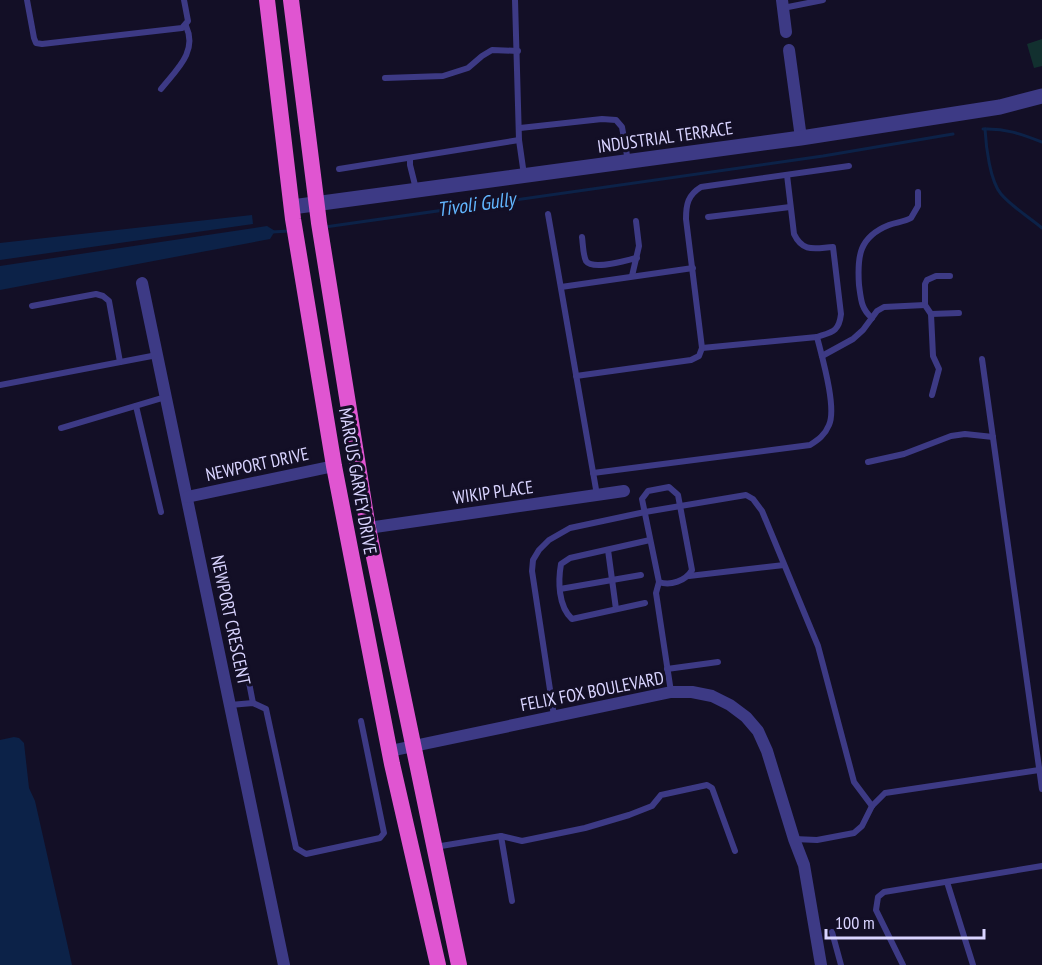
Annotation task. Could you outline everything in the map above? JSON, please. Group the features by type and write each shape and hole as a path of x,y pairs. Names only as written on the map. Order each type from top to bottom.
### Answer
{"highway":[{"name":"MARCUS GARVEY DRIVE","path":"267,0 292,207 334,466 390,750 438,965"},
{"name":"MARCUS GARVEY DRIVE","path":"291,0 319,228 368,528 459,965"}],"street":[{"path":"782,4 786,32"},
{"path":"789,50 801,138"},
{"name":"INDUSTRIAL TERRACE","path":"292,207 801,138 1000,107 1042,96"},
{"name":"NEWPORT CRESCENT","path":"142,283 284,965"},
{"name":"NEWPORT DRIVE","path":"187,497 334,466"},
{"name":"WIKIP PLACE","path":"368,528 624,491"},
{"name":"FELIX FOX BOULEVARD","path":"390,750 671,692 692,692 712,696 730,705 752,724 758,731 767,751 804,865 821,965"}],"lane":[{"path":"27,0 34,39 36,43 42,44 186,26"},
{"path":"161,89 188,54 190,32 186,26 188,15 184,0"},
{"path":"516,0 519,140 524,175"},
{"path":"782,4 823,0"},
{"path":"385,78 443,76 468,68 492,50 518,51"},
{"path":"520,128 602,119 615,120 622,127 628,161"},
{"path":"339,170 519,140"},
{"path":"410,158 416,189"},
{"path":"576,375 692,360 699,356 702,348 686,219 686,203 692,192 701,187 849,166"},
{"path":"702,348 817,337 833,332 840,324 842,314 832,247 813,249 803,246 794,234 787,174"},
{"path":"872,318 863,309 861,300 857,264 859,253 877,231 911,218 918,206 918,192"},
{"path":"708,217 790,207"},
{"path":"548,214 597,495"},
{"path":"632,276 639,246 636,221"},
{"path":"582,237 586,260 590,264 598,266 637,258"},
{"path":"561,287 693,267"},
{"path":"932,395 939,369 933,357 931,314 925,305 925,285 927,280 936,276 950,276"},
{"path":"32,306 96,294 103,296 109,301 120,362"},
{"path":"822,356 853,339 877,311 884,307 925,305"},
{"path":"931,314 959,313"},
{"path":"593,473 810,445 821,438 830,425 833,412 817,337"},
{"path":"0,385 157,355"},
{"path":"982,359 1042,789"},
{"path":"61,428 166,397"},
{"path":"136,406 161,512"},
{"path":"868,462 904,454 951,436 965,434 993,437"},
{"path":"659,582 664,584 684,580 692,570 678,495 669,487 648,491 642,499 659,582 656,593 671,692"},
{"path":"554,716 532,571 533,560 539,550 549,540 570,528 740,494 753,499 762,511 818,646 855,782 872,806"},
{"path":"645,603 572,619 563,607 559,576 561,564 570,558 650,540"},
{"path":"608,550 616,609"},
{"path":"689,576 784,565"},
{"path":"560,590 642,575"},
{"path":"244,657 253,702"},
{"path":"667,669 718,662"},
{"path":"230,705 253,702 266,709 296,848 306,854 380,838 384,833 362,721"},
{"path":"794,839 817,840 854,833 862,826 872,806 885,794 1039,770"},
{"path":"435,847 501,837 522,842 585,828 652,806 661,795 707,785 712,788 735,851"},
{"path":"501,837 512,901"},
{"path":"903,965 876,910 878,897 884,892 1042,866"},
{"path":"946,882 973,965"},
{"path":"832,932 842,965"}],"green space":[{"path":"1042,39 1042,66 1034,68 1027,44"}],"water":[{"path":"252,215 253,224 0,260 0,243"},
{"path":"267,226 275,231 270,239 0,290 0,266"},
{"path":"14,737 24,743 29,788 35,801 72,965 0,965 0,740"}],"waterway":[{"name":"Tivoli Gully","path":"983,129 1020,134 1042,142"},
{"path":"985,129 989,163 997,188 1010,203 1042,228"},
{"name":"Tivoli Gully","path":"325,227 823,156 953,134"},
{"name":"Tivoli Gully","path":"272,232 289,231"}]}
